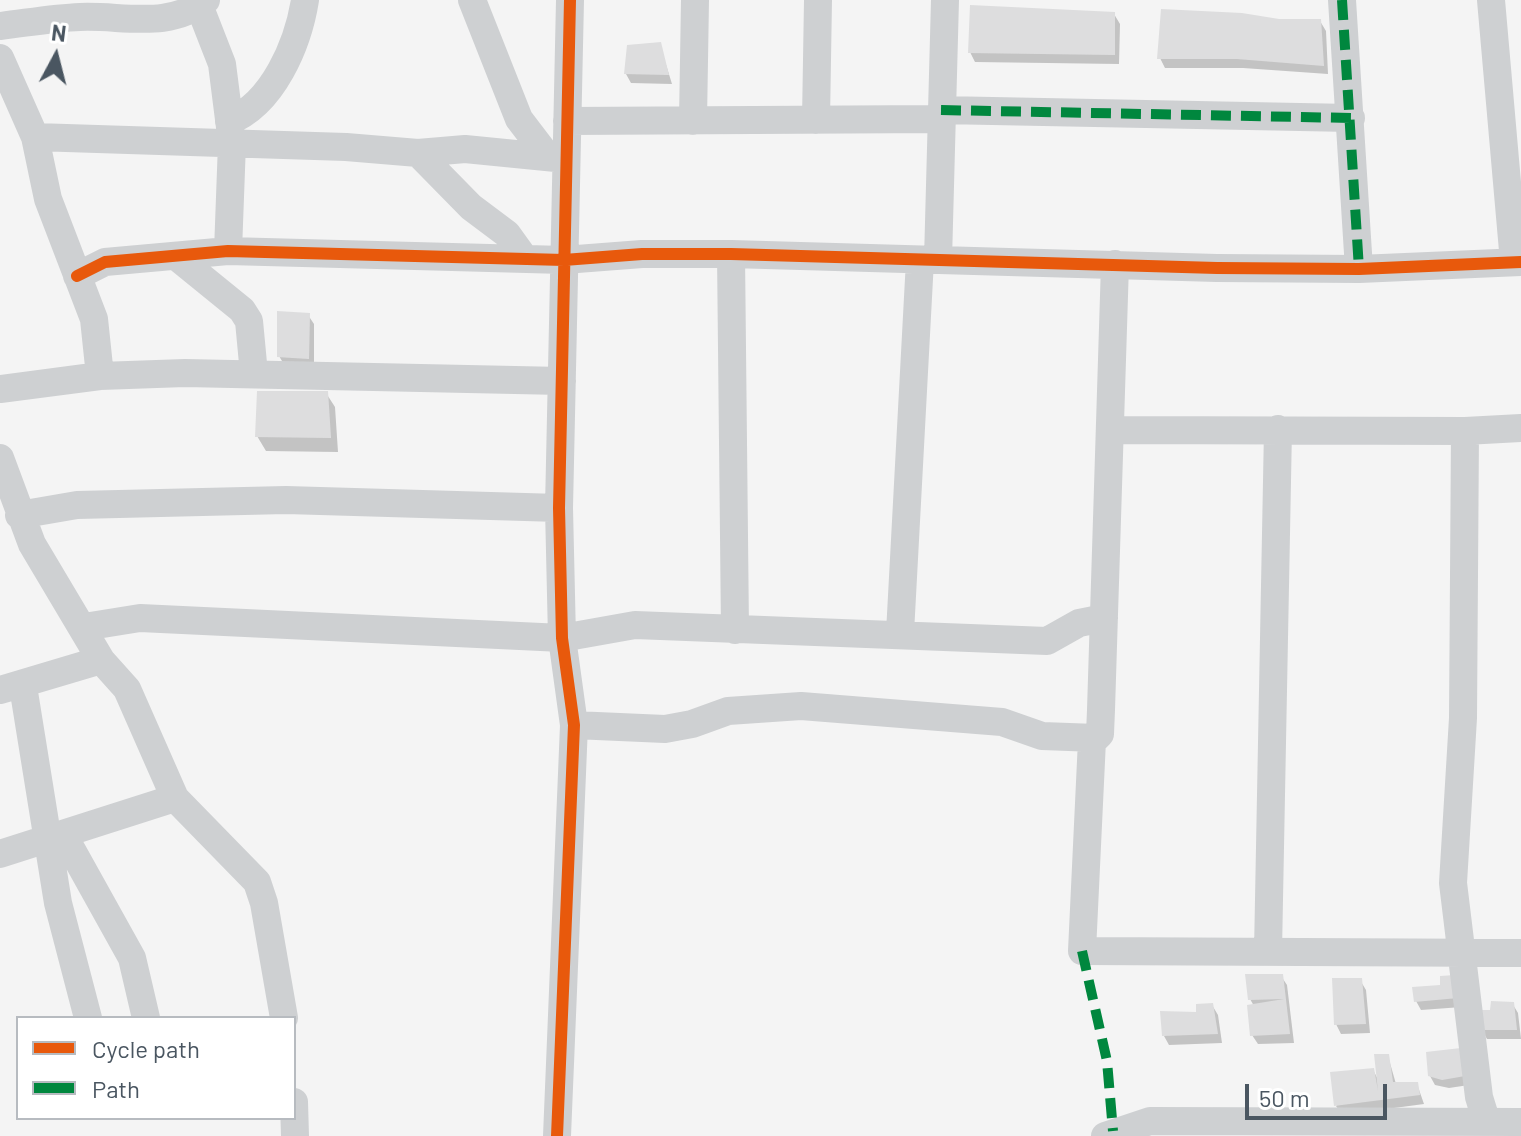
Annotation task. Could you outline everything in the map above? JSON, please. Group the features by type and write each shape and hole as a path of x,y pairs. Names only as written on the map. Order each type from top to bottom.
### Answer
{"street":[{"path":"230,132 256,105 291,53 305,0"},
{"path":"472,0 519,119 557,158"},
{"path":"557,1136 574,725 562,638 559,508 564,260 557,158 567,121 570,0"},
{"path":"693,121 695,0"},
{"path":"816,120 818,0"},
{"path":"900,633 940,114 945,0"},
{"path":"1342,0 1359,269"},
{"path":"77,276 105,262 178,258 228,251 564,260 642,254 731,254 1359,269 1518,262 1510,94 1491,0"},
{"path":"0,26 81,17 144,20 170,17 201,2 222,64 230,132 228,251"},
{"path":"0,58 8,93 35,137 48,199 94,319 100,376"},
{"path":"567,121 816,120 940,114 1351,118"},
{"path":"35,137 230,132 418,153 465,149 557,158"},
{"path":"418,153 471,207 507,234 525,259"},
{"path":"731,254 735,630"},
{"path":"178,258 242,310 249,321 254,374"},
{"path":"574,725 665,729 701,722 728,711 801,706 1002,722 1027,733 1092,740 1100,734 1115,264"},
{"path":"0,389 100,376 254,374 562,381"},
{"path":"1110,430 1465,431 1521,428"},
{"path":"1268,952 1278,429"},
{"path":"1465,431 1463,718 1453,883 1459,954 1479,1097 1490,1130"},
{"path":"0,458 11,506 101,660 127,689 175,798 257,882 264,903 284,1016"},
{"path":"11,506 286,500 559,508"},
{"path":"84,627 140,618 562,638 635,625 1047,641 1079,623 1104,618"},
{"path":"87,1016 58,903 55,836 11,688 101,660"},
{"path":"1092,740 1082,951 1521,953"},
{"path":"0,854 175,798"},
{"path":"55,836 132,958 146,1016"},
{"path":"1105,1136 1150,1121 1490,1130 1521,1122"}],"building":[{"path":"970,5 1115,12 1115,55 968,53"},
{"path":"1161,9 1242,13 1279,19 1321,19 1324,66 1237,59 1157,59"},
{"path":"661,42 669,75 624,74 627,45"},
{"path":"277,311 310,313 309,359 277,357"},
{"path":"257,391 328,391 331,438 255,437"},
{"path":"1245,974 1283,974 1290,1034 1250,1036 1247,1005 1284,999 1248,1000"},
{"path":"1455,975 1458,998 1414,1002 1412,987 1440,985 1440,976"},
{"path":"1332,978 1362,978 1366,1024 1334,1025"},
{"path":"1491,1001 1514,1002 1517,1030 1480,1030 1480,1010 1490,1010"},
{"path":"1213,1003 1218,1034 1162,1036 1160,1011 1196,1012 1196,1004"},
{"path":"1461,1048 1465,1076 1442,1080 1428,1076 1426,1052"},
{"path":"1374,1054 1389,1054 1393,1082 1418,1082 1420,1095 1334,1106 1330,1072 1374,1068 1378,1091"}],"marked path":[{"path":"1342,0 1359,269"},
{"path":"941,110 1351,118"},
{"path":"1082,951 1107,1061 1113,1131"}],"cycle path":[{"path":"557,1136 574,725 562,638 559,508 570,0"},
{"path":"77,276 105,262 228,251 564,260 642,254 731,254 1217,268 1359,269 1521,262"}]}
